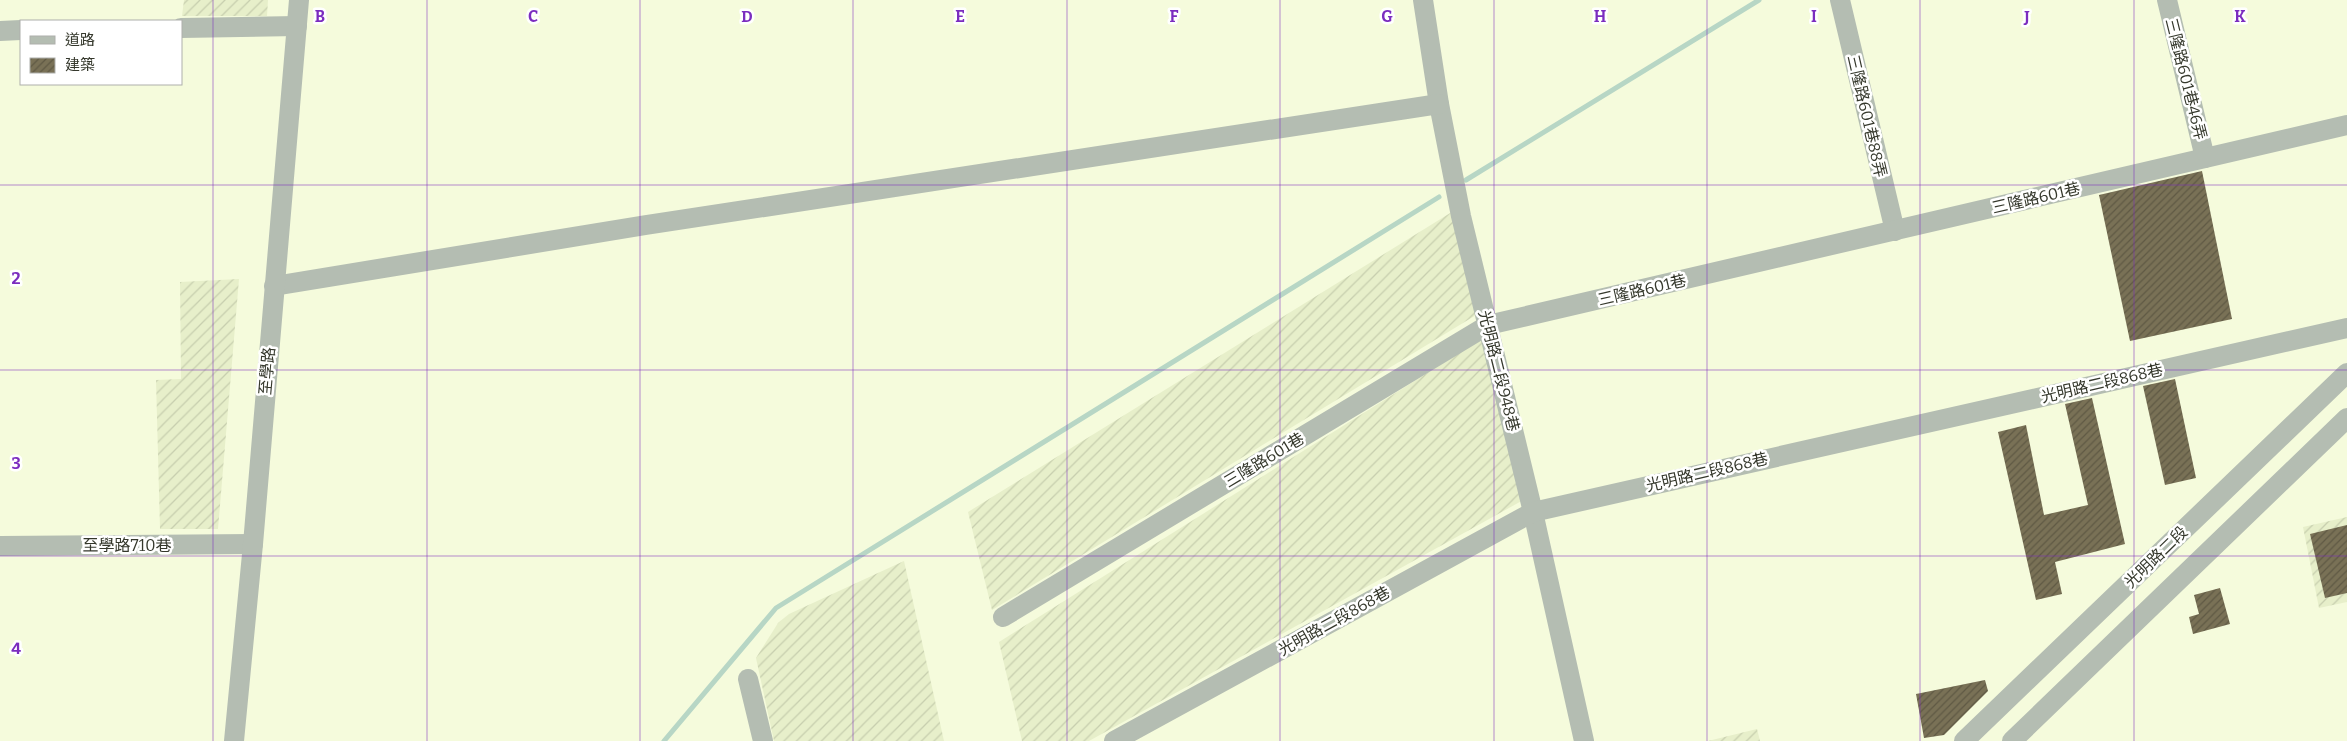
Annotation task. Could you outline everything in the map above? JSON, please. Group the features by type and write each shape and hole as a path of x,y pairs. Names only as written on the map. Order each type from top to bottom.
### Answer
{"street":[{"name":"至學路","path":"234,741 254,544 299,0"},
{"name":"光明路二段948巷","path":"1423,0 1439,104 1461,216 1533,512 1584,741"},
{"name":"三隆路601巷88弄","path":"1840,0 1894,231"},
{"name":"三隆路601巷46弄","path":"2166,0 2205,158"},
{"path":"182,28 297,26"},
{"path":"0,31 20,30"},
{"path":"274,286 725,212 1439,104"},
{"name":"三隆路601巷","path":"1003,617 1488,325 2347,125"},
{"name":"光明路二段868巷","path":"1114,741 1533,512 2347,328"},
{"name":"光明路二段","path":"1964,741 2347,373"},
{"name":"光明路二段","path":"2012,741 2347,418"},
{"name":"至學路710巷","path":"0,546 254,544"},
{"path":"748,679 763,741"}],"shaded area":[{"path":"184,0 268,0 267,16 182,16"},
{"path":"1455,210 1481,312 992,610 968,512"},
{"path":"239,279 218,529 160,529 156,380 181,379 180,282"},
{"path":"1483,338 1527,498 1089,741 1022,741 999,642"},
{"path":"2347,517 2347,602 2319,608 2303,527"},
{"path":"904,561 944,741 774,741 756,658 778,623 789,614"},
{"path":"1757,729 1760,741 1708,741"}],"building":[{"path":"2202,171 2232,319 2130,341 2099,195"},
{"path":"2175,379 2196,478 2165,485 2143,386"},
{"path":"2092,398 2125,544 2055,562 2062,594 2036,600 1998,432 2026,425 2044,515 2088,505 2065,404"},
{"path":"2347,525 2347,593 2325,598 2310,534"},
{"path":"2220,588 2230,624 2193,634 2189,617 2199,614 2194,595"},
{"path":"1985,680 1988,691 1944,735 1924,738 1916,694"}],"waterway":[{"path":"1466,180 1759,0"},
{"path":"664,741 776,608 1439,197"}]}
